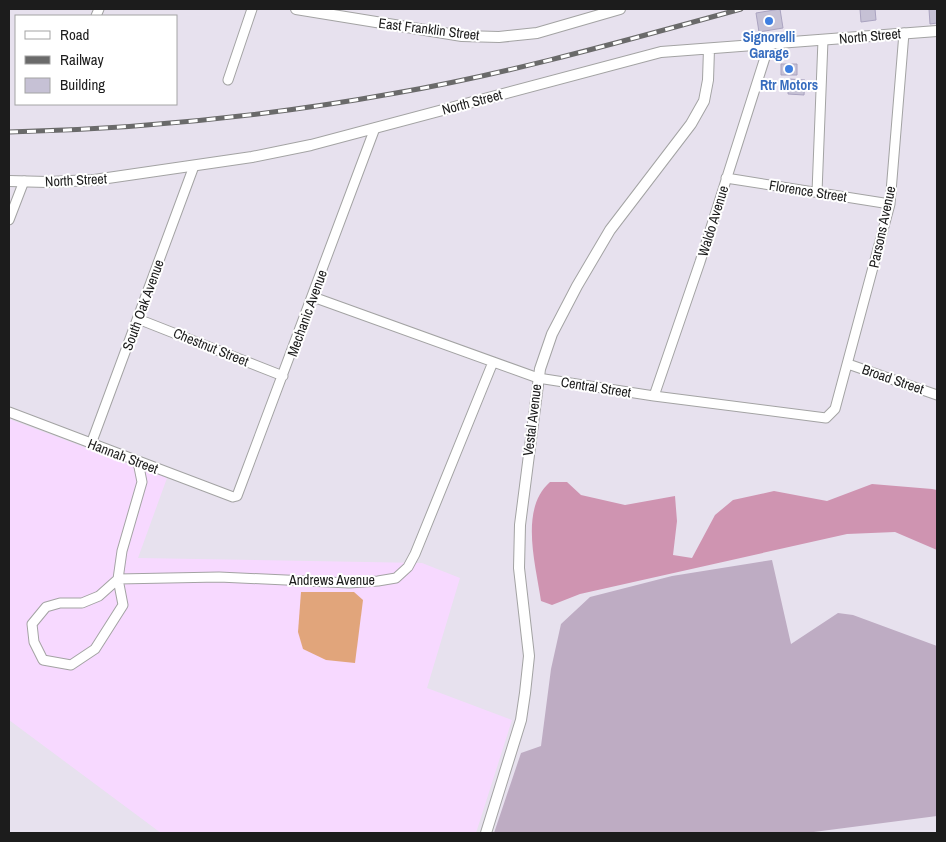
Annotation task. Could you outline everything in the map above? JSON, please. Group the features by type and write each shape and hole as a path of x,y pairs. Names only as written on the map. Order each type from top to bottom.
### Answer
{"street":[{"path":"228,80 252,9"},
{"name":"East Franklin Street","path":"296,9 462,36 498,37 537,32 620,9"},
{"name":"North Street","path":"9,181 94,180 194,166 311,145 646,56 709,49 937,31"},
{"name":"Parsons Avenue","path":"832,414 848,364 890,204 904,33"},
{"path":"817,192 823,40"},
{"name":"Waldo Avenue","path":"654,396 769,45"},
{"name":"Vestal Avenue","path":"486,833 521,720 526,693 529,656 519,560 521,516 538,378 552,334 577,286 610,230 691,124 704,101 708,80 709,49"},
{"name":"Mechanic Avenue","path":"237,496 375,128"},
{"name":"South Oak Avenue","path":"91,444 194,166"},
{"name":"Florence Street","path":"726,178 890,204"},
{"path":"9,220 24,181"},
{"name":"Central Street","path":"313,297 538,378 654,396 826,418 832,414"},
{"name":"Chestnut Street","path":"138,319 283,376"},
{"name":"Andrews Avenue","path":"118,580 219,577 349,583 396,578 404,572 415,554 493,362"},
{"name":"Broad Street","path":"848,364 937,395"},
{"name":"Hannah Street","path":"9,412 138,462 233,497 237,496"},
{"path":"118,580 99,596 82,604 60,603 46,607 32,624 34,642 43,660 71,665 95,649 123,605 118,580 122,551 142,482 138,462"}],"shaded area":[{"path":"9,419 167,478 138,558 422,563 460,578 427,688 512,720 476,833 161,833 9,720"},
{"path":"550,482 567,482 581,495 625,505 675,496 677,521 673,555 692,558 715,515 733,500 774,491 827,501 872,484 932,489 937,490 937,550 895,532 847,534 580,594 552,605 541,601 532,538 532,522 535,507 541,493"},
{"path":"772,560 791,644 838,613 853,615 937,646 937,816 806,833 494,833 521,753 541,746 551,669 561,624 590,597 672,576"},
{"path":"301,592 354,592 363,600 355,663 326,660 303,649 298,632"}],"building":[{"name":"Signorelli Garage","path":"780,9 783,28 759,32 756,13"},
{"path":"860,9 875,9 876,20 861,22"},
{"path":"929,9 937,9 937,23 930,24"},
{"name":"Rtr Motors","path":"781,64 797,64 797,75 781,75"},
{"path":"789,79 805,80 804,95 788,94"}],"railway":[{"path":"9,132 106,128 203,120 348,101 439,85 526,66 741,9"}],"place":[{"name":"Signorelli Garage","path":"769,21"},
{"name":"Rtr Motors","path":"789,69"}]}
